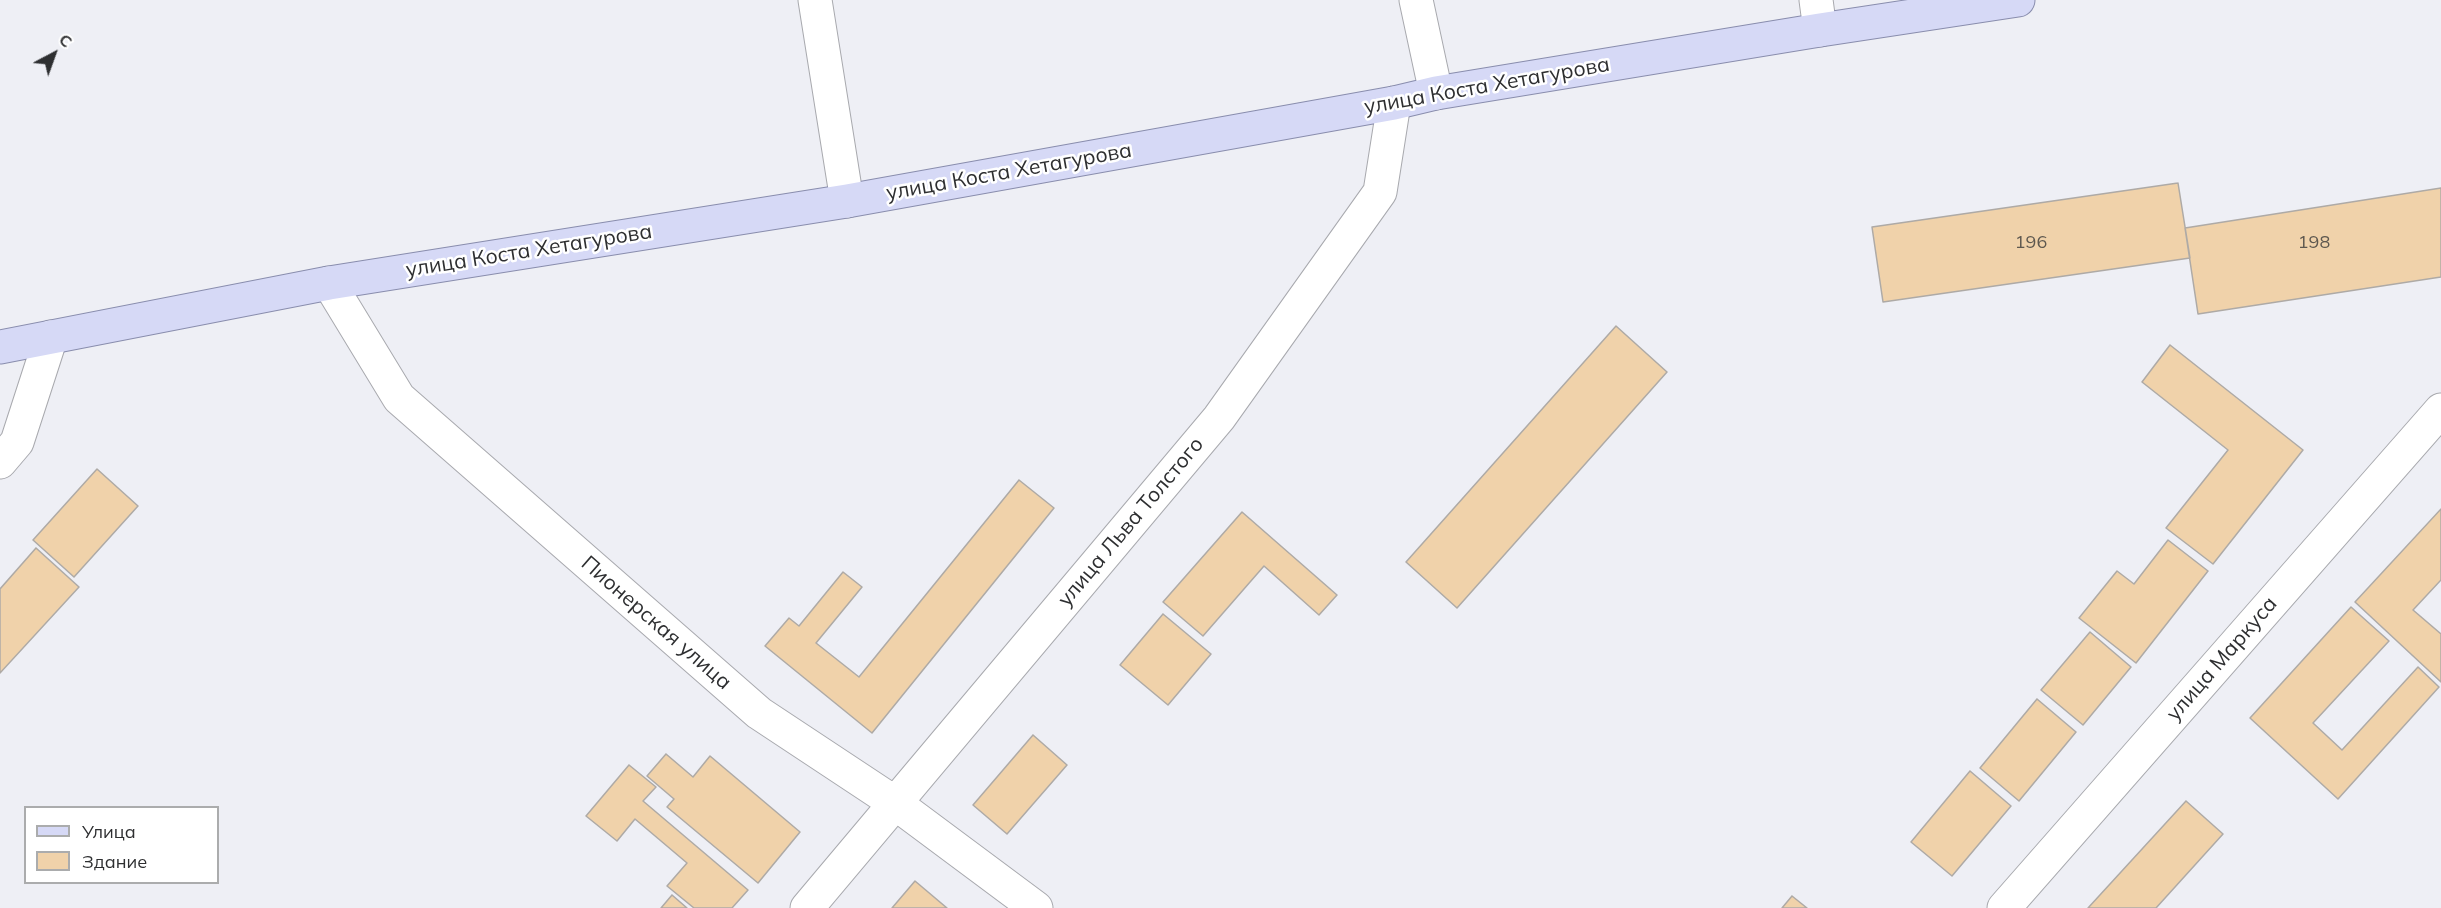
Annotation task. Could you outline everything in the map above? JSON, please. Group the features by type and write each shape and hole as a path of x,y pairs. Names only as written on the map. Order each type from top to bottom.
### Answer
{"main road":[{"name":"улица Коста Хетагурова","path":"0,347 329,283 847,201 1394,103 1818,15 2018,0"}],"street":[{"path":"815,0 847,201"},
{"path":"1416,0 1436,93"},
{"name":"улица Льва Толстого","path":"807,908 1232,399 1380,192 1394,103"},
{"name":"Пионерская улица","path":"329,283 399,398 759,713 895,802 1036,908"},
{"path":"0,462 17,442 51,337"},
{"name":"улица Маркуса","path":"2004,908 2441,410"}],"building":[{"path":"2178,183 2190,258 1883,302 1872,227"},
{"path":"2441,188 2441,277 2198,314 2185,228"},
{"path":"1616,326 1667,372 1457,608 1406,562"},
{"path":"2170,345 2303,450 2213,564 2166,528 2228,450 2142,382"},
{"path":"97,469 138,506 74,577 33,540"},
{"path":"1019,480 1054,508 872,733 765,646 789,618 799,626 843,572 862,587 816,643 859,677"},
{"path":"2441,509 2441,580 2413,610 2441,634 2441,682 2355,602"},
{"path":"1242,512 1337,595 1319,615 1264,566 1203,636 1163,602"},
{"path":"2168,540 2208,571 2136,663 2079,618 2117,571 2134,584"},
{"path":"36,548 79,587 0,673 0,589"},
{"path":"2351,607 2389,641 2313,723 2342,750 2418,667 2439,687 2338,799 2250,718"},
{"path":"1163,614 1211,654 1168,705 1120,665"},
{"path":"2090,632 2131,667 2083,725 2041,690"},
{"path":"2037,699 2076,732 2019,801 1980,768"},
{"path":"1033,735 1067,765 1007,834 973,805"},
{"path":"666,754 693,777 710,756 800,832 758,883 667,807 674,799 647,776"},
{"path":"629,765 656,787 643,801 748,890 732,908 694,908 667,886 687,863 635,819 617,841 586,816"},
{"path":"1970,771 2011,806 1952,876 1911,842"},
{"path":"2186,801 2223,834 2156,908 2088,908"},
{"path":"915,881 947,908 892,908"},
{"path":"672,895 687,908 661,908"},
{"path":"1792,896 1807,908 1782,908"}]}
